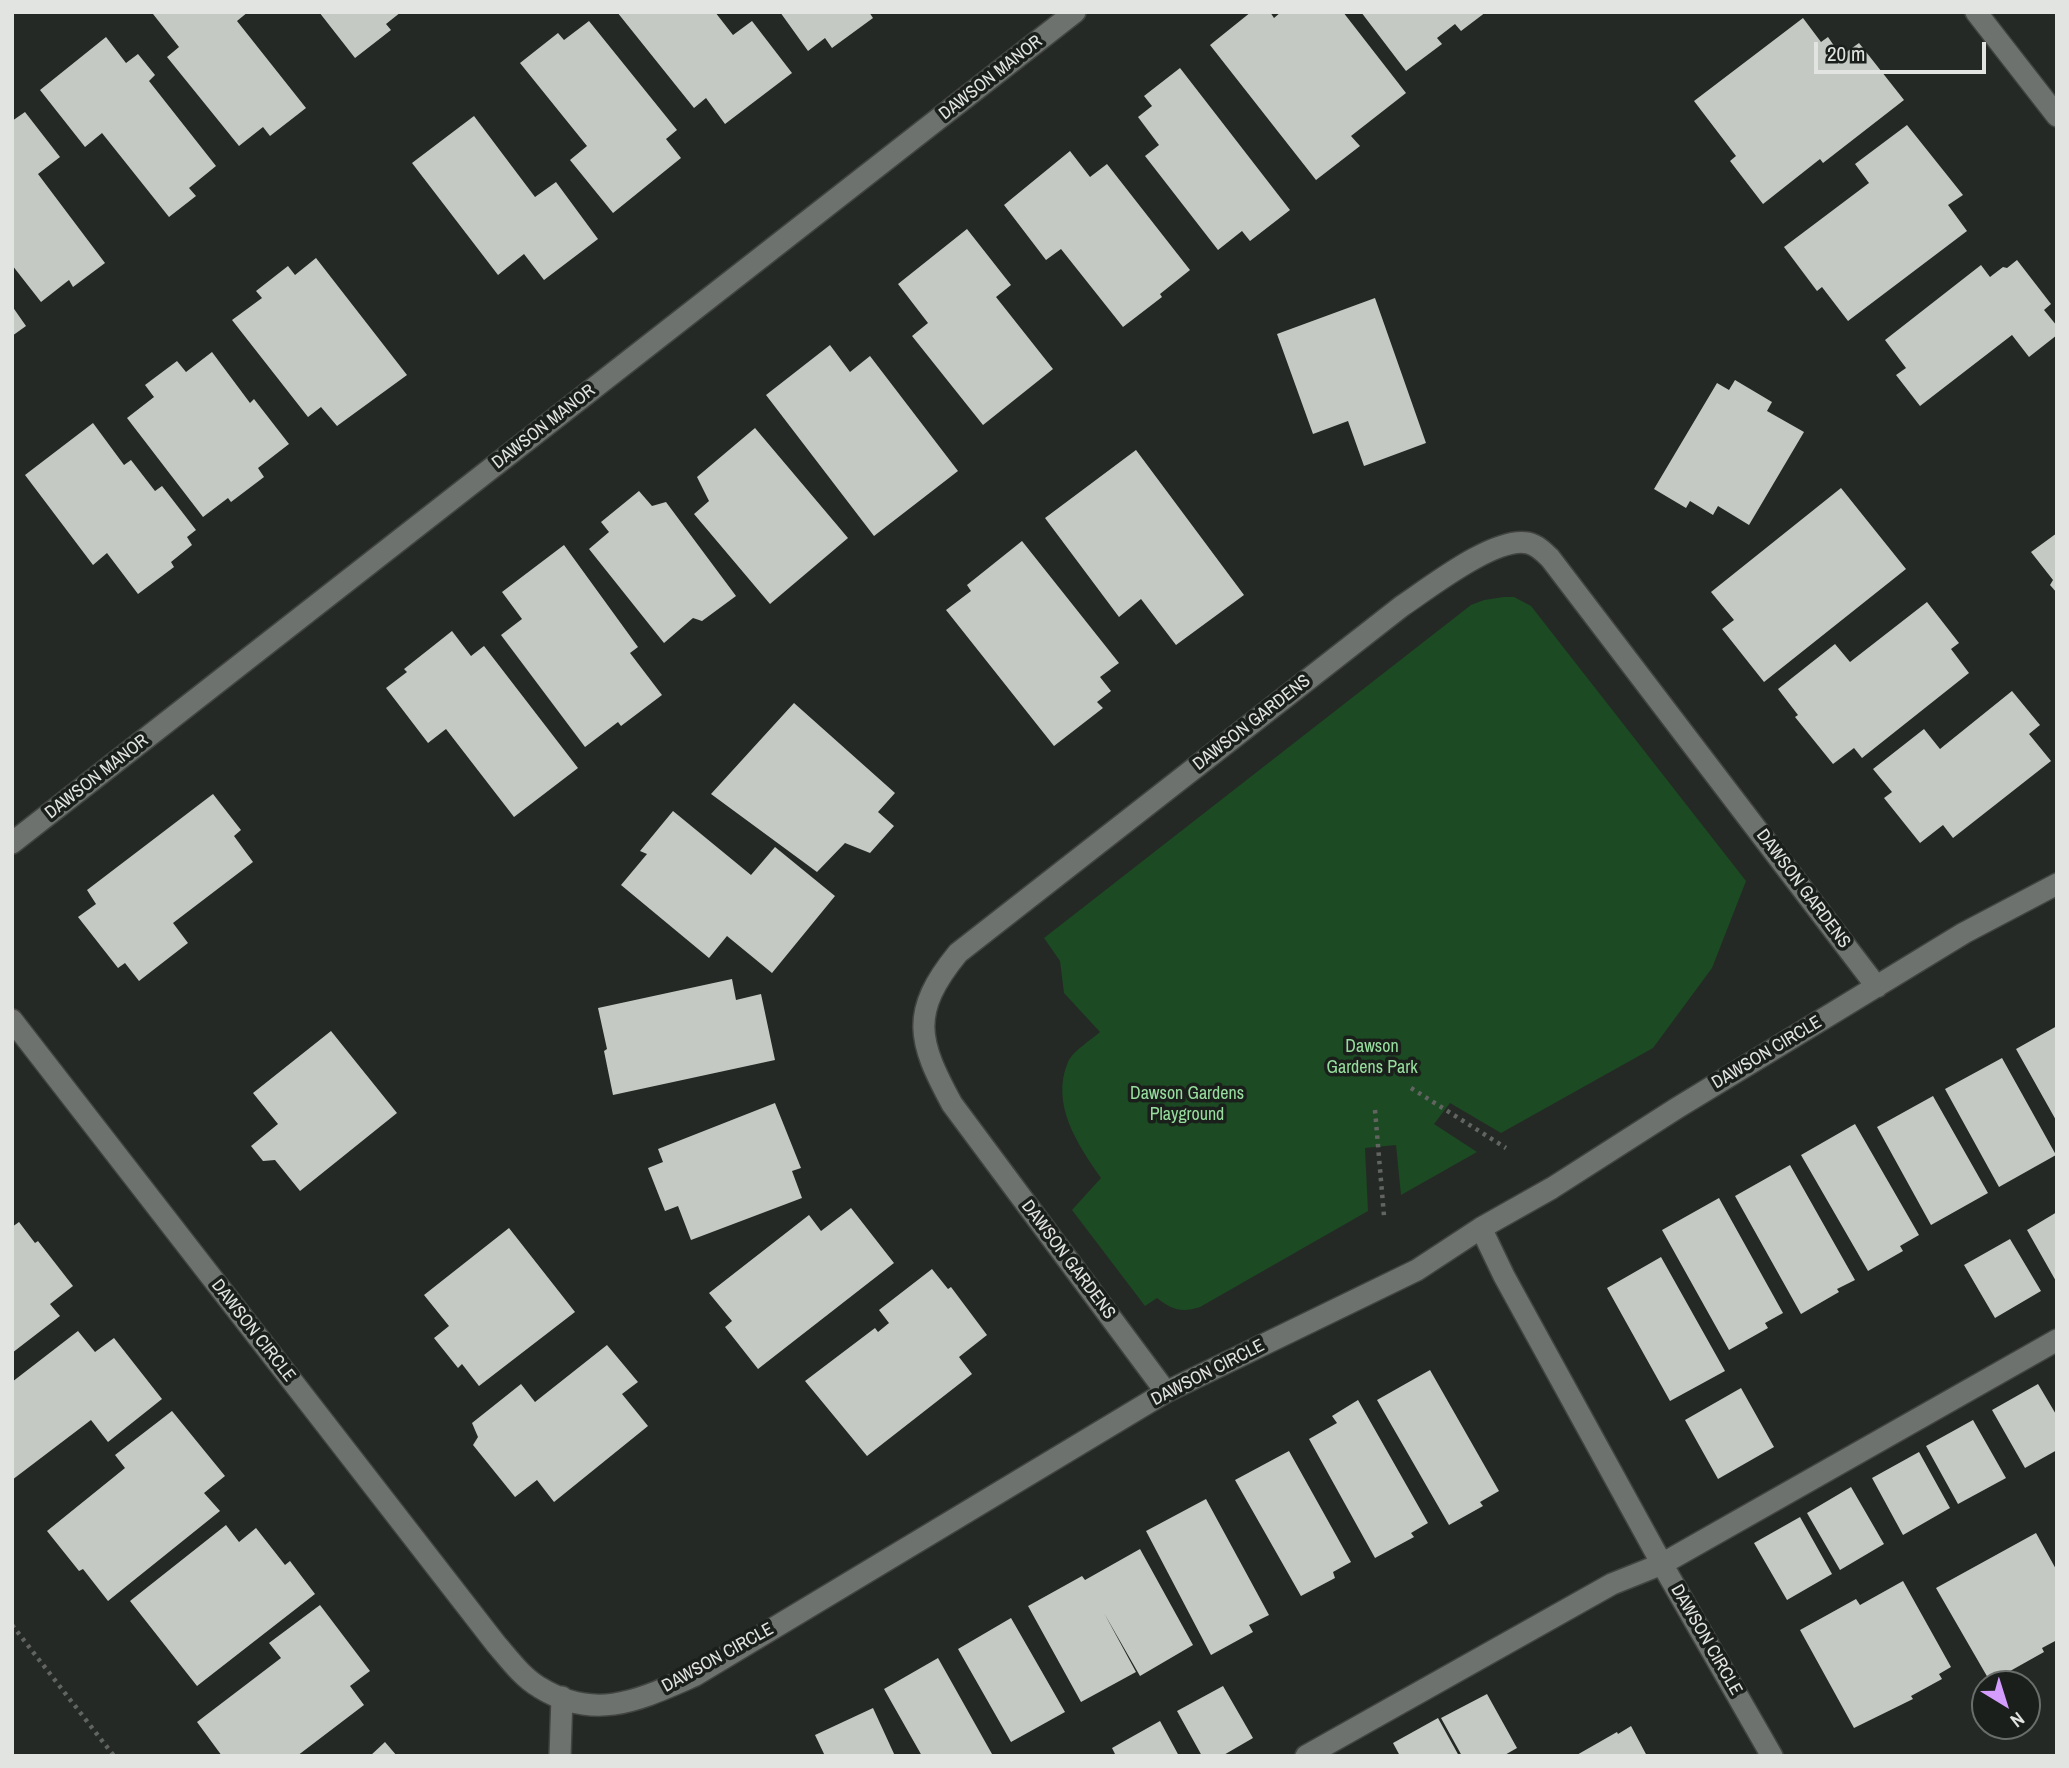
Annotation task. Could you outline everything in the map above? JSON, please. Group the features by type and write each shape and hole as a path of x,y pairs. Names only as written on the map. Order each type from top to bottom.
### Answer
{"street":[{"name":"DAWSON MANOR","path":"12,843 1075,12"},
{"path":"1976,12 2057,116"},
{"name":"DAWSON GARDENS","path":"1166,1392 952,1104 925,1046 924,1020 932,992 958,953 1402,606 1453,570 1499,546 1515,543 1528,543 1550,558 1877,987"},
{"name":"DAWSON CIRCLE","path":"12,1020 496,1644 538,1687 583,1706 611,1705 645,1697 694,1676 1166,1392 1417,1270 1481,1228 1552,1188 1677,1108 1964,933 2057,884"},
{"name":"DAWSON CIRCLE","path":"1481,1228 1504,1276 1662,1564 1772,1756"},
{"path":"1306,1756 1612,1584 1662,1564 2057,1340"},
{"path":"560,1756 562,1697"}],"path":[{"path":"1411,1088 1506,1148"},
{"path":"1375,1110 1384,1216"},
{"path":"12,1625 114,1756"}],"green space":[{"path":"1514,597 1531,606 1746,881 1712,968 1653,1048 1501,1133 1450,1103 1434,1124 1477,1152 1401,1195 1396,1145 1365,1148 1368,1211 1200,1307 1177,1309 1157,1298 1145,1306 1072,1210 1101,1178 1069,1123 1062,1093 1063,1078 1070,1058 1100,1032 1064,993 1060,961 1044,938 1471,605"}],"building":[{"path":"248,12 237,21 306,108 270,136 263,127 239,146 167,57 179,47 153,14"},
{"path":"319,12 401,12 386,24 391,30 355,58"},
{"path":"617,12 715,12 733,35 752,21 792,73 725,124 706,98 694,108"},
{"path":"780,12 869,12 873,18 832,48 825,38 808,51"},
{"path":"1251,12 1270,12 1274,18 1281,12 1343,12 1406,93 1351,136 1360,146 1316,180 1210,45"},
{"path":"1361,12 1486,12 1461,31 1455,24 1437,38 1442,44 1406,71"},
{"path":"1803,18 1821,42 1828,37 1841,56 1859,43 1904,100 1823,163 1820,159 1763,204 1730,161 1736,156 1694,101"},
{"path":"589,21 677,130 666,139 681,158 613,213 570,160 587,146 520,63 558,33 564,40"},
{"path":"106,37 126,63 138,54 155,75 149,81 216,166 189,188 196,196 169,217 102,133 85,147 40,90"},
{"path":"1180,68 1290,210 1250,241 1242,231 1218,250 1145,156 1159,145 1138,117 1152,106 1144,96"},
{"path":"25,112 60,157 38,174 105,263 73,287 69,280 41,302 12,265 12,121"},
{"path":"474,116 535,197 556,182 598,239 544,280 524,254 498,275 412,163"},
{"path":"1907,125 1963,195 1948,205 1967,231 1848,321 1822,287 1817,291 1784,247 1869,183 1855,164"},
{"path":"1070,151 1090,177 1107,164 1190,270 1160,294 1162,297 1123,327 1061,249 1046,260 1004,205"},
{"path":"967,229 1011,285 996,297 1053,369 983,425 912,336 928,323 898,284"},
{"path":"316,258 407,375 337,426 321,407 308,417 232,320 262,298 256,291 288,266 295,275"},
{"path":"2017,260 2051,304 2044,310 2057,326 2057,335 2029,357 2012,335 1920,406 1896,375 1906,368 1885,340 1981,265 1990,277"},
{"path":"1375,298 1426,443 1364,466 1348,421 1313,434 1277,334"},
{"path":"12,306 26,326 12,336"},
{"path":"830,345 850,372 870,356 958,471 874,536 766,395"},
{"path":"212,352 250,403 254,399 289,444 258,468 264,477 231,502 228,498 203,517 127,418 154,397 145,385 177,361 186,372"},
{"path":"1735,380 1772,402 1767,411 1804,432 1749,525 1718,506 1713,515 1690,501 1686,508 1654,489 1717,383 1729,390"},
{"path":"93,423 124,465 131,460 155,491 162,486 196,530 187,537 192,545 171,562 174,567 138,594 107,553 93,565 25,475"},
{"path":"755,428 848,538 770,604 694,514 709,501 697,477"},
{"path":"1136,450 1244,595 1176,645 1141,599 1119,617 1045,518"},
{"path":"1841,488 1906,569 1764,682 1722,629 1734,620 1711,592"},
{"path":"639,491 652,506 666,502 736,596 702,621 693,618 664,643 589,549 609,532 601,522"},
{"path":"2057,533 2057,593 2050,585 2053,580 2031,552"},
{"path":"1022,541 1119,663 1100,677 1111,691 1097,702 1103,708 1054,746 946,610 971,591 967,585"},
{"path":"564,545 638,647 630,653 662,695 621,726 618,722 585,747 501,635 522,619 502,592"},
{"path":"1927,602 1959,643 1951,649 1969,673 1862,758 1854,748 1833,764 1795,717 1798,715 1778,689 1835,644 1850,662"},
{"path":"452,631 471,656 484,646 578,768 514,817 446,729 428,743 386,688 407,672 404,669"},
{"path":"2012,691 2040,725 2029,734 2051,761 1953,838 1943,825 1920,843 1884,798 1892,792 1873,769 1924,729 1940,749"},
{"path":"794,703 895,793 878,812 894,826 870,853 845,843 817,872 711,794"},
{"path":"213,794 241,830 234,836 253,862 173,923 188,943 139,981 125,963 118,968 78,917 96,904 87,890"},
{"path":"673,811 751,875 775,847 835,896 772,973 727,936 709,958 621,885 647,854 640,851"},
{"path":"732,979 736,1000 761,994 775,1060 613,1095 598,1008"},
{"path":"2057,1026 2057,1122 2016,1049"},
{"path":"331,1031 397,1113 300,1191 275,1160 263,1161 251,1146 278,1124 253,1093"},
{"path":"2002,1058 2056,1155 1999,1187 1945,1089"},
{"path":"1933,1096 1988,1193 1931,1225 1877,1127"},
{"path":"775,1103 801,1168 792,1171 802,1198 691,1240 678,1206 665,1211 648,1168 663,1162 658,1149"},
{"path":"1855,1124 1919,1235 1900,1246 1903,1251 1868,1271 1801,1155"},
{"path":"1790,1165 1855,1280 1801,1314 1735,1196"},
{"path":"1719,1198 1783,1313 1765,1323 1768,1328 1729,1350 1662,1230"},
{"path":"851,1208 894,1263 758,1369 725,1327 732,1321 709,1293 809,1215 821,1231"},
{"path":"2057,1212 2057,1283 2027,1230"},
{"path":"19,1222 35,1243 38,1241 73,1286 50,1304 60,1316 12,1353 12,1227"},
{"path":"509,1228 575,1312 479,1386 462,1364 458,1368 434,1338 449,1326 424,1295"},
{"path":"2010,1239 2041,1291 1995,1318 1964,1265"},
{"path":"1661,1257 1725,1371 1670,1401 1607,1288"},
{"path":"932,1269 948,1289 951,1287 987,1335 959,1357 972,1374 867,1456 805,1381 875,1328 878,1332 889,1323 879,1310"},
{"path":"78,1331 95,1352 114,1338 162,1399 108,1442 91,1420 12,1480 12,1382"},
{"path":"607,1345 638,1382 622,1394 648,1426 554,1502 537,1480 515,1497 473,1445 478,1437 472,1423 521,1384 535,1402"},
{"path":"1430,1370 1499,1491 1480,1502 1483,1506 1449,1525 1377,1400"},
{"path":"2038,1384 2057,1416 2057,1450 2025,1468 1992,1410"},
{"path":"1741,1388 1774,1447 1718,1479 1685,1420"},
{"path":"1358,1400 1428,1523 1411,1533 1414,1537 1375,1558 1309,1439 1337,1423 1332,1416"},
{"path":"172,1411 225,1476 204,1493 220,1511 108,1601 83,1569 79,1571 47,1531 125,1468 115,1455"},
{"path":"1973,1420 2006,1478 1958,1504 1926,1446"},
{"path":"1289,1451 1351,1562 1333,1572 1335,1578 1301,1596 1235,1480"},
{"path":"1919,1452 1950,1508 1903,1535 1872,1478"},
{"path":"1851,1487 1884,1544 1840,1570 1807,1513"},
{"path":"1206,1499 1269,1615 1249,1625 1253,1632 1211,1655 1146,1531"},
{"path":"1800,1517 1832,1574 1787,1600 1754,1543"},
{"path":"226,1525 239,1542 256,1528 285,1565 290,1561 315,1594 197,1686 130,1601"},
{"path":"2036,1533 2057,1571 2057,1640 2042,1648 2044,1652 2012,1670 1983,1670 1936,1588"},
{"path":"1140,1549 1193,1645 1140,1676 1104,1613 1136,1672 1081,1702 1028,1606 1082,1576 1085,1580"},
{"path":"1903,1581 1951,1667 1939,1674 1942,1679 1911,1696 1913,1699 1854,1728 1800,1630 1856,1599 1860,1605"},
{"path":"320,1605 370,1671 350,1686 364,1705 297,1756 222,1756 197,1722 281,1658 269,1643"},
{"path":"1011,1618 1065,1712 1011,1742 958,1649"},
{"path":"938,1658 992,1754 990,1756 922,1756 884,1689"},
{"path":"1223,1686 1253,1738 1222,1756 1202,1756 1177,1711"},
{"path":"1487,1694 1517,1748 1503,1756 1462,1756 1441,1718"},
{"path":"873,1708 895,1756 825,1756 815,1735"},
{"path":"1438,1718 1459,1756 1400,1756 1393,1743"},
{"path":"1160,1721 1179,1756 1116,1756 1112,1748"},
{"path":"1631,1726 1647,1756 1575,1756 1617,1732 1618,1734"},
{"path":"385,1742 397,1756 370,1756"}],"park label":[{"name":"Dawson Gardens Park","path":"1372,1057"},
{"name":"Dawson Gardens Playground","path":"1187,1104"}]}
